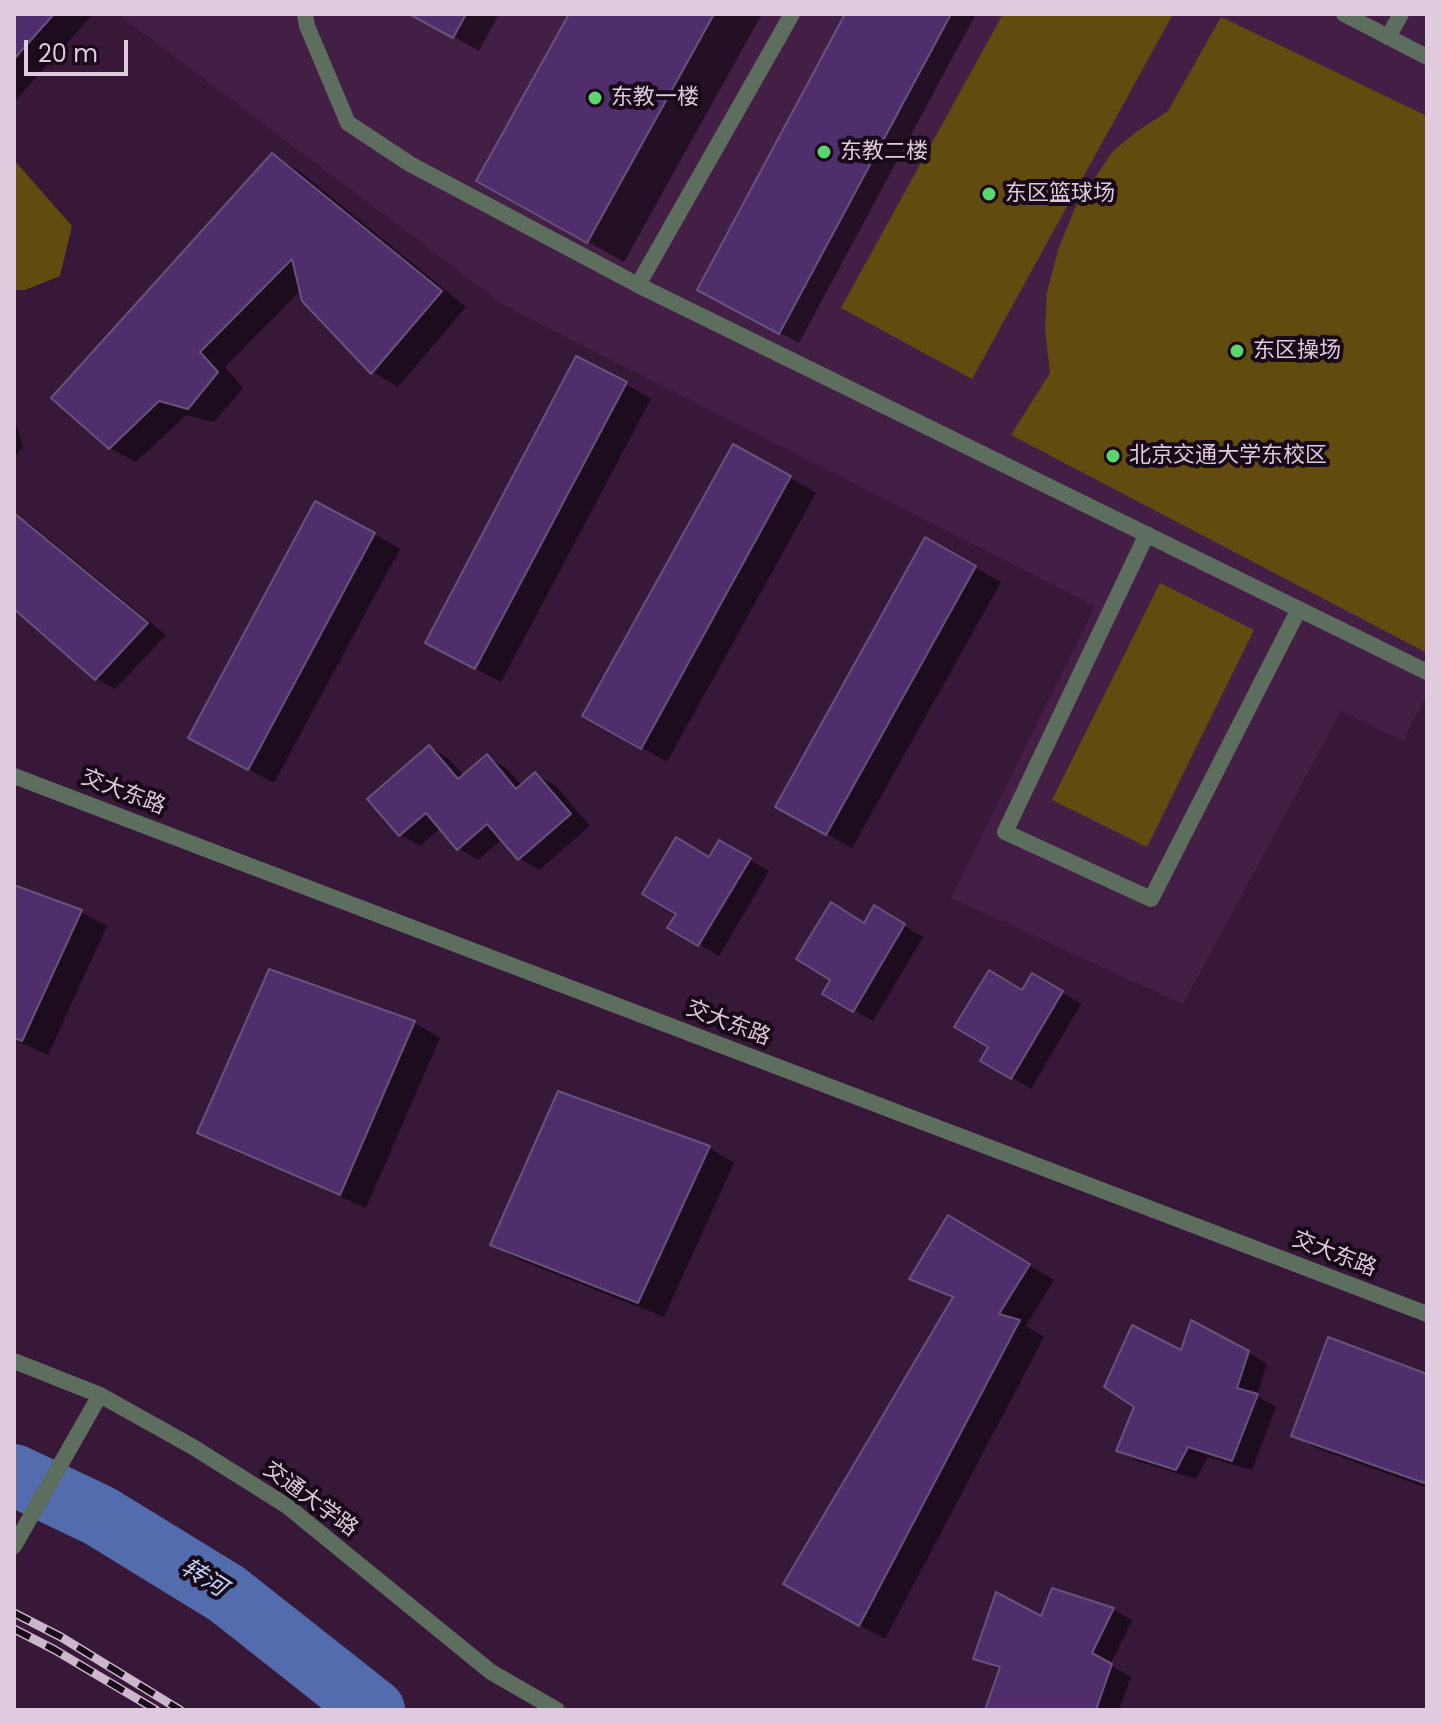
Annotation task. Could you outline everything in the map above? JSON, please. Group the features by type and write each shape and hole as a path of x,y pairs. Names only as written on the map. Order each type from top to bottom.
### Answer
{"street":[{"path":"305,14 307,26 348,123 410,164 638,285 1427,672"},
{"path":"638,285 792,14"},
{"path":"1344,14 1427,57"},
{"path":"1388,37 1401,14"},
{"path":"1147,534 1005,832 1151,899 1299,609"},
{"name":"交大东路","path":"14,776 1427,1314"},
{"name":"交通大学路","path":"14,1361 100,1395 193,1447 287,1506 491,1672 557,1710"},
{"path":"14,1546 100,1395"}],"shaded area":[{"name":"北京交通大学东校区","path":"118,14 1427,14 1427,695 1403,741 1341,711 1183,1004 951,898 1095,606 505,306"},
{"name":"东区篮球场","path":"1003,14 1173,14 972,379 841,308"},
{"name":"东区操场","path":"1221,17 1427,116 1427,653 1011,435 1050,373 1045,329 1047,292 1058,250 1075,208 1112,152 1168,111"},
{"path":"14,160 72,226 60,276 25,290 14,290"},
{"path":"1160,583 1254,630 1147,847 1052,800"}],"building":[{"path":"14,14 54,14 14,59"},
{"path":"409,14 466,14 453,38"},
{"name":"东教一楼","path":"569,14 714,14 587,243 476,181"},
{"name":"东教二楼","path":"845,14 951,14 779,334 697,290"},
{"path":"272,153 442,291 371,374 302,301 292,259 200,352 218,372 188,409 159,401 109,449 51,398"},
{"path":"576,356 627,382 475,669 425,643"},
{"path":"733,444 791,476 641,749 582,716"},
{"path":"315,501 375,533 248,770 188,738"},
{"path":"14,513 148,623 95,680 14,609"},
{"path":"925,537 976,566 826,835 775,807"},
{"path":"429,745 458,779 487,754 516,789 535,772 571,814 518,860 487,824 457,850 426,813 399,836 367,799"},
{"path":"676,837 709,857 719,840 751,858 698,946 667,928 676,914 642,894"},
{"path":"14,885 82,910 22,1041 14,1038"},
{"path":"831,902 864,923 874,905 905,924 853,1012 822,994 830,980 796,959"},
{"path":"269,969 415,1021 340,1195 197,1133"},
{"path":"989,970 1022,990 1032,973 1063,991 1011,1079 980,1061 988,1047 954,1027"},
{"path":"558,1091 710,1146 638,1303 490,1245"},
{"path":"948,1215 1030,1264 999,1314 1020,1320 859,1626 783,1584 953,1297 909,1279"},
{"path":"1191,1320 1249,1351 1237,1388 1258,1394 1232,1461 1188,1447 1176,1470 1116,1451 1134,1407 1104,1387 1132,1325 1181,1350"},
{"path":"1328,1337 1427,1374 1427,1484 1291,1436"},
{"path":"1052,1588 1114,1608 1092,1653 1112,1664 1096,1710 985,1710 1000,1667 973,1659 996,1592 1041,1616"}],"waterway":[{"name":"转河","path":"14,1475 100,1516 227,1594 374,1710"}],"railway":[{"path":"14,1613 61,1637 180,1710"},
{"path":"14,1629 156,1710"}],"place":[{"name":"东教一楼","path":"595,98"},
{"name":"东教二楼","path":"824,152"},
{"name":"东区篮球场","path":"989,194"},
{"name":"东区操场","path":"1237,351"},
{"name":"北京交通大学东校区","path":"1113,456"}]}
